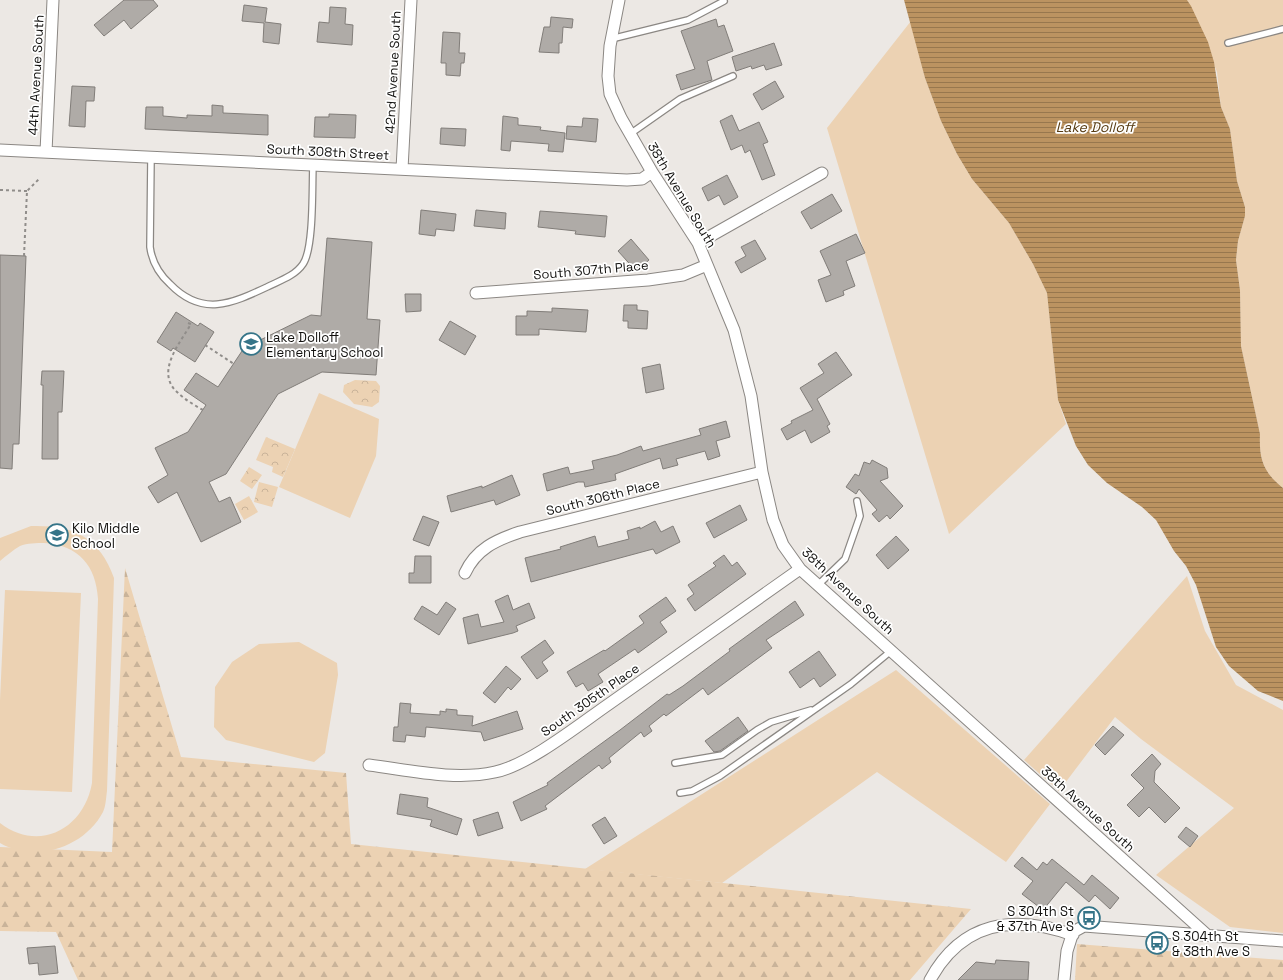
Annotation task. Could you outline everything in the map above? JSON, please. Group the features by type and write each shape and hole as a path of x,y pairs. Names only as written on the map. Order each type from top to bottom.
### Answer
{"street":[{"name":"44th Avenue South","path":"46,152 53,0"},
{"name":"42nd Avenue South","path":"402,169 411,0"},
{"name":"38th Avenue South","path":"619,0 610,39 608,63 609,86 613,103 652,172 698,243 734,330 751,396 762,472 778,534 789,555 800,569 1206,934"},
{"name":"South 308th Street","path":"0,150 627,180 642,179 652,172"},
{"path":"698,243 822,173"},
{"name":"South 307th Place","path":"476,293 648,280 682,275 707,265"},
{"name":"South 306th Place","path":"465,573 470,563 480,551 496,541 520,532 762,472"},
{"name":"South 305th Place","path":"369,764 473,776 497,772 519,762 576,727 800,569"},
{"path":"930,980 942,961 951,951 978,931 994,927 1026,925 1048,927 1073,935"},
{"path":"1064,980 1067,951 1073,932 1077,929 1089,926 1283,941"}],"lane":[{"path":"610,39 688,20 724,1"},
{"path":"1228,43 1283,29"},
{"path":"630,134 680,99 733,76"},
{"path":"151,157 150,247 152,260 165,279 179,293 195,301 215,305 239,300 288,276 302,266 308,250 313,165"},
{"path":"818,585 845,559 860,516 857,501"},
{"path":"680,793 692,791 720,776 851,684 891,650"},
{"path":"675,763 682,760 701,760 722,755 771,722 817,708"}],"path":[{"path":"24,256 27,191 40,178"},
{"path":"0,190 27,191"},
{"path":"188,323 191,324 170,361 169,379 177,393 203,410"},
{"path":"205,345 234,364"}],"green space":[{"path":"1187,0 1283,0 1283,488 1271,476 1262,458 1260,451 1260,434 1241,346 1240,290 1236,260 1238,241 1245,216 1245,207 1237,181 1230,129 1221,107 1217,72"},
{"path":"911,21 925,78 941,121 957,154 972,179 1009,223 1033,264 1047,293 1058,400 1066,424 949,534 827,128"},
{"path":"355,380 376,381 380,386 379,402 372,407 354,404 343,392 344,385"},
{"path":"319,393 379,419 376,456 350,518 279,487"},
{"path":"266,437 295,449 283,477 272,472 273,467 256,460"},
{"path":"249,467 262,475 252,489 240,481"},
{"path":"259,482 278,487 272,507 254,502"},
{"path":"249,496 258,512 244,520 235,504"},
{"path":"31,526 60,528 83,536 101,552 114,578 107,791 105,807 95,824 84,835 71,843 58,848 28,852 14,849 0,843 0,823 15,832 30,836 44,836 58,832 70,824 80,813 87,799 92,783 98,599 97,587 89,567 83,559 67,548 44,543 26,544 20,546 0,561 0,538"},
{"path":"125,568 181,757 346,773 351,844 971,909 910,980 78,980 56,932 0,931 0,847 112,852"},
{"path":"1187,576 1205,631 1236,685 1283,710 1283,933 1230,927 1156,875 1234,808 1141,739 1115,717 1059,791 1024,760"},
{"path":"5,590 81,593 72,792 0,789 0,700"},
{"path":"299,642 337,663 338,675 325,753 314,762 226,740 214,727 215,687 232,662 259,644"},
{"path":"896,670 1050,804 1006,862 877,772 722,883 585,869"},
{"path":"1077,944 1283,960 1283,980 1075,980"}],"water":[{"name":"Lake Dolloff","path":"904,0 1187,0 1191,6 1208,42 1214,62 1221,107 1230,129 1237,181 1245,207 1245,216 1238,241 1236,260 1240,290 1241,346 1260,434 1260,451 1267,470 1276,482 1283,488 1283,701 1258,691 1229,666 1216,647 1196,585 1186,566 1174,551 1156,520 1142,507 1107,483 1088,465 1076,446 1058,400 1047,293 1033,264 1009,223 972,179 957,154 941,121 925,78"}],"building":[{"path":"124,0 153,0 158,6 131,29 124,20 104,36 94,25"},
{"path":"244,5 267,8 265,22 281,24 279,44 263,42 264,23 242,21"},
{"path":"330,7 346,8 345,24 353,25 352,45 317,42 319,22 329,23"},
{"path":"551,17 573,19 572,28 563,27 562,43 559,43 559,53 539,52 544,27 550,27"},
{"path":"716,19 718,27 724,25 733,51 707,61 712,80 681,90 676,75 695,69 681,31"},
{"path":"443,32 460,33 459,53 465,53 464,63 461,63 460,76 446,75 446,63 441,63"},
{"path":"774,43 782,65 766,70 764,65 752,69 751,66 736,71 732,57"},
{"path":"775,81 784,97 762,110 753,94"},
{"path":"72,86 95,87 94,101 86,101 85,127 69,126"},
{"path":"212,105 223,106 223,113 268,115 268,135 145,129 146,107 163,107 163,116 187,118 187,115 212,116"},
{"path":"329,114 356,115 355,138 314,137 315,117 329,117"},
{"path":"732,115 739,131 759,122 768,142 763,144 775,175 762,180 750,150 745,153 742,145 731,150 720,121"},
{"path":"503,116 518,118 518,125 541,127 540,130 565,133 563,152 548,151 549,144 511,141 510,151 501,150"},
{"path":"583,118 598,119 596,142 566,139 567,126 582,127"},
{"path":"441,128 466,129 465,146 440,144"},
{"path":"727,175 738,197 724,205 719,195 708,201 702,188"},
{"path":"832,194 842,211 811,229 801,212"},
{"path":"421,210 456,214 454,231 436,229 435,236 419,234"},
{"path":"476,210 506,213 505,229 474,226"},
{"path":"540,211 607,216 605,237 575,234 576,231 538,227"},
{"path":"856,234 865,253 846,261 855,286 843,291 844,295 826,302 818,280 831,275 820,251"},
{"path":"327,238 372,242 367,319 380,320 376,375 322,372 278,394 226,474 209,482 219,502 230,497 241,522 201,542 177,492 158,503 148,487 168,475 155,448 188,432 206,405 184,390 196,373 218,387 244,348 311,315 321,316"},
{"path":"631,239 649,260 636,271 618,251"},
{"path":"755,240 766,259 741,273 735,262 746,256 741,247"},
{"path":"0,255 26,256 19,444 13,444 12,469 0,468"},
{"path":"405,294 421,294 421,311 406,312"},
{"path":"624,305 637,305 637,310 648,311 647,329 628,328 628,321 623,321"},
{"path":"552,308 588,310 586,332 539,329 539,335 516,335 516,316 527,316 527,311 552,312"},
{"path":"176,312 198,326 200,323 214,332 195,362 173,348 171,351 157,342"},
{"path":"450,321 476,336 465,355 439,340"},
{"path":"836,352 852,375 817,399 830,424 827,426 830,432 811,443 805,430 787,440 781,429 792,423 791,421 813,410 800,388 824,373 818,364"},
{"path":"660,364 664,389 646,393 642,368"},
{"path":"42,371 64,371 62,412 58,412 58,459 42,459"},
{"path":"726,421 730,437 716,441 720,456 708,460 705,451 676,459 678,465 663,469 660,458 615,474 616,480 585,487 584,482 578,482 547,491 543,474 568,467 570,474 594,469 592,461 617,455 641,446 643,451 701,435 699,429"},
{"path":"872,460 887,468 888,478 880,481 903,506 890,519 887,515 879,522 872,514 877,510 859,489 856,494 846,487 855,474 859,476 864,462 870,464"},
{"path":"512,475 520,495 496,505 494,500 451,512 447,496 482,486 482,488"},
{"path":"740,505 747,520 714,538 706,523"},
{"path":"423,516 439,522 429,546 413,540"},
{"path":"655,521 661,532 673,526 680,542 656,554 653,549 531,582 525,558 561,549 560,547 595,536 598,547 629,539 627,531 640,527 640,529"},
{"path":"896,536 909,550 888,569 876,555"},
{"path":"724,555 732,566 737,562 746,574 695,611 687,599 694,594 688,585 716,566 713,563"},
{"path":"415,556 431,556 431,583 409,583 409,573 414,573"},
{"path":"508,595 513,610 529,603 535,618 516,626 518,631 513,633 468,644 463,618 478,614 481,627 504,622 495,601"},
{"path":"666,597 676,611 660,622 667,632 638,653 635,649 598,674 603,682 588,691 583,683 576,687 567,672 604,650 605,651 644,623 639,616"},
{"path":"795,601 804,615 766,640 772,648 708,695 703,688 666,716 664,714 649,726 652,731 644,737 641,732 609,758 611,762 602,769 599,765 545,806 547,809 521,821 513,802 548,785 547,783 667,694 669,695 683,686 730,651 729,649"},
{"path":"446,602 456,609 439,635 414,619 422,606 437,615"},
{"path":"545,640 554,653 542,662 548,671 537,679 521,657"},
{"path":"819,651 836,675 820,687 814,678 800,688 789,672"},
{"path":"506,666 521,679 511,690 508,687 495,703 483,693"},
{"path":"400,703 411,704 410,713 440,715 440,711 446,712 446,709 457,710 457,715 473,716 472,726 517,711 523,729 484,741 481,732 426,727 425,737 406,735 405,742 393,741 394,727 398,727"},
{"path":"738,717 748,731 720,751 714,752 705,741"},
{"path":"1113,726 1124,735 1105,755 1095,745"},
{"path":"1152,754 1161,764 1155,771 1154,782 1180,808 1165,823 1149,807 1139,817 1127,805 1144,788 1131,775"},
{"path":"400,794 428,798 427,807 462,819 457,835 430,826 432,820 397,814"},
{"path":"498,812 503,828 478,836 473,820"},
{"path":"605,817 617,836 604,844 592,825"},
{"path":"1186,827 1198,836 1190,847 1178,837"},
{"path":"1022,857 1037,870 1043,862 1047,865 1052,859 1084,885 1092,875 1119,898 1110,909 1095,895 1089,902 1066,882 1043,910 1022,894 1033,881 1014,866"},
{"path":"55,946 58,973 39,975 38,963 29,964 27,948"},
{"path":"996,960 1029,962 1028,980 958,980 976,962 995,964"}],"place":[{"name":"Lake Dolloff Elementary School","path":"251,344"},
{"name":"Kilo Middle School","path":"57,535"},
{"name":"S 304th St & 37th Ave S","path":"1089,918"},
{"name":"S 304th St & 38th Ave S","path":"1157,943"}]}
